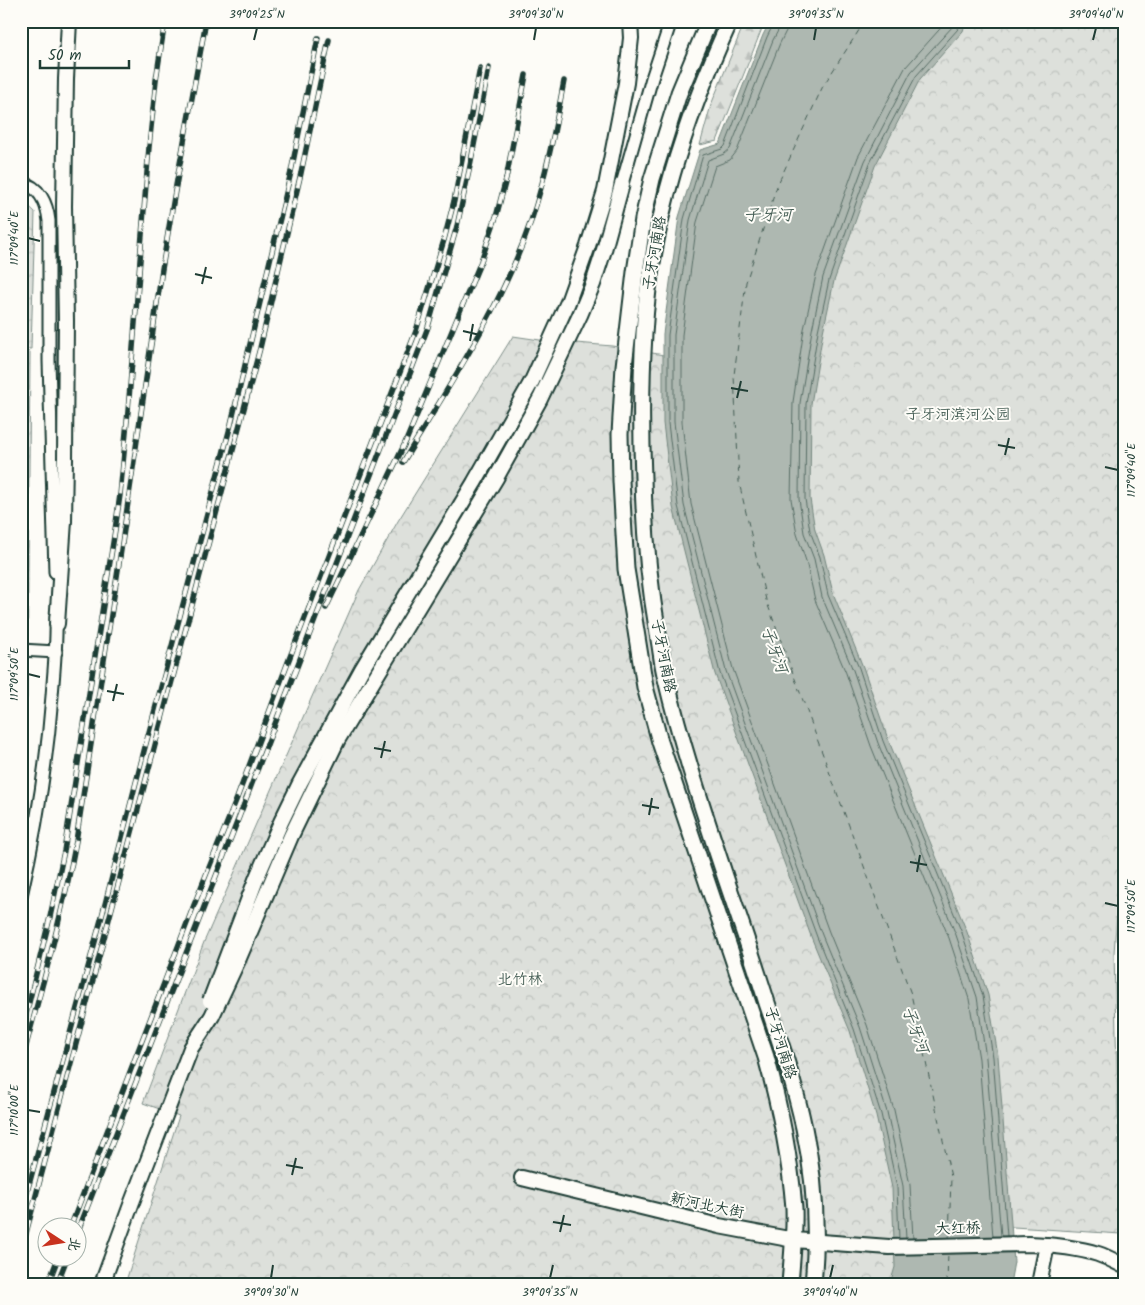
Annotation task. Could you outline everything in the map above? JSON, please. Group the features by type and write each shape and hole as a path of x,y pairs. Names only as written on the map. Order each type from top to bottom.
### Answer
{"main road":[{"name":"子牙河南路","path":"709,21 678,93 652,180 643,218 634,272 624,366 620,434 626,569 645,687 660,742 766,1058 776,1094 790,1167 794,1215 790,1284"},
{"name":"子牙河南路","path":"730,21 701,89 679,151 654,251 648,290 642,380 641,427 646,546 665,676 689,765 777,1030 804,1128 812,1177 815,1242 813,1284"},
{"path":"794,1215 796,1221 804,1225 810,1224 814,1214"}],"street":[{"path":"21,896 30,857 47,757 64,522 66,321 64,206 69,21"},
{"path":"102,1284 257,877 296,791 362,670 474,483 532,381 568,302 605,191 626,83 631,38 630,21"},
{"path":"191,1048 212,1016 291,836 338,739 496,478 540,400 580,315 604,250 652,78 671,21"},
{"path":"21,183 28,184 43,199 49,221 49,361 57,624"},
{"path":"21,650 56,652"},
{"name":"新河北大街","path":"522,1178 719,1226 794,1240 889,1247"},
{"name":"大红桥","path":"889,1247 1028,1244 1063,1246 1098,1254 1124,1266"},
{"path":"1039,1284 1047,1245"}],"green space":[{"path":"745,21 765,21 717,141 700,145 711,105"},
{"name":"子牙河滨河公园","path":"930,21 1124,21 1124,816 1114,953 1121,1234 998,1226 800,552 821,243"},
{"path":"21,199 35,212 31,349 21,348"},
{"name":"北竹林","path":"513,336 612,346 681,358 885,1092 900,1284 125,1284 179,1116 143,1103 204,942 359,590 398,521"},
{"path":"21,350 30,352 27,697 21,731"}],"water":[{"name":"子牙河","path":"770,21 966,21 963,31 920,79 875,166 834,281 811,404 810,499 815,530 824,555 833,593 863,667 888,739 967,932 988,995 998,1056 1014,1262 1010,1284 890,1284 895,1267 892,1188 876,1116 850,1031 812,939 715,674 673,507 663,423 663,334 679,217 700,150 720,144"}],"ferry route":[{"path":"865,21 823,86 777,186 746,282 734,375 739,482 766,600 911,994 951,1177 949,1241"},
{"path":"947,1284 948,1252"}],"railway":[{"path":"21,1035 64,851 120,495 149,147 165,21"},
{"path":"21,1064 58,925 76,841 162,269 206,21"},
{"path":"21,1214 102,916 231,424 291,172 318,38"},
{"path":"21,1252 260,348 301,173 329,40"},
{"path":"74,1218 416,331 454,201 480,68"},
{"path":"83,1218 428,327 457,226 489,68"},
{"path":"326,608 406,441 481,261 496,217 506,179 526,75"},
{"path":"403,462 490,315 519,253 541,187 554,135 564,81"},
{"path":"48,1284 54,1268"},
{"path":"57,1284 63,1268"}]}
